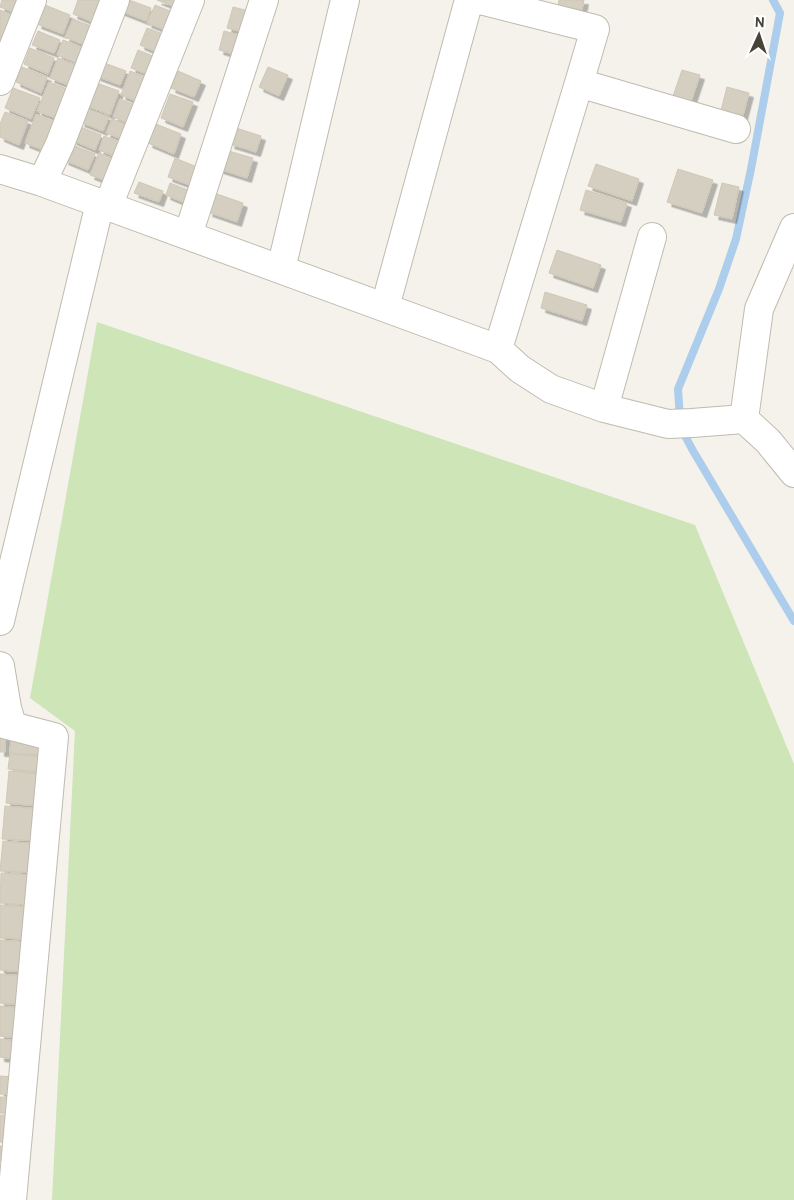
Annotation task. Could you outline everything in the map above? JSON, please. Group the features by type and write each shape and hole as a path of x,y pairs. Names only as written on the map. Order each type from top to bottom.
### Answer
{"street":[{"path":"0,81 32,0"},
{"path":"42,182 60,144 115,0"},
{"path":"0,621 104,204 190,0"},
{"path":"188,235 264,0"},
{"path":"281,269 345,0"},
{"path":"385,307 469,0"},
{"path":"491,2 595,29 498,349"},
{"path":"580,83 736,130"},
{"path":"0,169 104,204 498,349 520,369 551,389 604,408 680,423 744,419 768,441 794,473"},
{"path":"744,419 759,309 794,228"},
{"path":"604,408 652,238"},
{"path":"0,666 7,708 6,724 54,737 12,1077 12,1200"}],"green space":[{"path":"97,322 695,525 794,764 794,1200 52,1200 75,731 30,698"}],"building":[{"path":"2,0 30,0 24,16 0,7"},
{"path":"78,0 102,0 100,25 73,14"},
{"path":"122,0 129,0 151,8 146,21 118,10"},
{"path":"157,0 184,0 180,9"},
{"path":"559,0 584,0 582,10 558,6"},
{"path":"45,5 70,15 63,34 37,24"},
{"path":"155,5 180,15 173,33 147,23"},
{"path":"233,7 253,12 247,33 227,28"},
{"path":"0,10 20,18 0,53"},
{"path":"73,19 96,28 89,47 65,37"},
{"path":"147,28 173,38 166,56 140,45"},
{"path":"38,31 60,40 54,53 32,45"},
{"path":"224,31 246,37 240,56 219,50"},
{"path":"63,40 88,50 82,65 57,55"},
{"path":"30,48 54,58 48,74 24,64"},
{"path":"138,50 163,60 157,78 131,68"},
{"path":"58,58 81,67 73,87 50,78"},
{"path":"102,62 126,71 120,85 96,76"},
{"path":"22,67 47,77 41,93 16,82"},
{"path":"268,67 288,75 279,96 259,87"},
{"path":"682,70 700,75 690,105 672,99"},
{"path":"130,71 156,81 146,105 121,95"},
{"path":"178,71 201,81 194,97 171,88"},
{"path":"49,82 72,91 61,120 37,111"},
{"path":"94,82 119,91 110,115 85,105"},
{"path":"727,87 749,93 742,119 720,114"},
{"path":"13,88 40,98 31,119 5,108"},
{"path":"170,94 193,102 183,127 161,118"},
{"path":"120,99 145,109 138,127 113,117"},
{"path":"85,108 109,117 103,131 80,122"},
{"path":"5,112 28,121 19,145 0,137 0,124"},
{"path":"36,114 59,124 48,152 25,143"},
{"path":"112,119 137,129 132,143 106,133"},
{"path":"156,124 181,134 174,154 148,143"},
{"path":"78,126 101,135 95,150 72,140"},
{"path":"236,128 261,136 256,152 230,144"},
{"path":"104,136 130,146 124,160 99,150"},
{"path":"70,144 95,154 88,170 64,160"},
{"path":"225,150 253,158 247,178 219,169"},
{"path":"99,153 123,163 115,184 90,175"},
{"path":"175,158 202,169 195,187 168,177"},
{"path":"596,164 639,179 632,201 588,186"},
{"path":"678,169 713,180 702,213 667,202"},
{"path":"139,182 163,191 159,202 134,193"},
{"path":"170,183 190,191 185,203 166,195"},
{"path":"722,183 739,187 732,219 714,215"},
{"path":"586,190 627,203 621,222 580,210"},
{"path":"214,193 243,203 237,222 208,212"},
{"path":"557,250 601,265 593,288 549,273"},
{"path":"545,292 587,305 582,321 541,308"},
{"path":"0,729 6,729 5,752 0,752"},
{"path":"11,736 40,737 40,755 10,753"},
{"path":"10,754 41,757 40,772 8,769"},
{"path":"9,771 41,774 38,806 6,803"},
{"path":"5,806 41,809 38,841 2,839"},
{"path":"3,841 36,844 34,873 0,871"},
{"path":"1,873 30,875 28,905 0,903"},
{"path":"0,905 27,907 24,939 0,938"},
{"path":"0,940 26,942 23,972 0,970"},
{"path":"0,974 24,976 21,1005 0,1003"},
{"path":"0,1006 19,1008 17,1038 0,1036"},
{"path":"0,1039 17,1041 15,1059 0,1057"},
{"path":"0,1076 15,1077 13,1095 0,1094"},
{"path":"0,1097 16,1098 14,1114 0,1113"},
{"path":"0,1115 12,1116 9,1143 0,1142"},
{"path":"0,1146 9,1147 7,1161 0,1161"}],"waterway":[{"path":"680,419 678,389 719,289 736,239 780,13 773,0"},
{"path":"682,430 794,621"}]}
